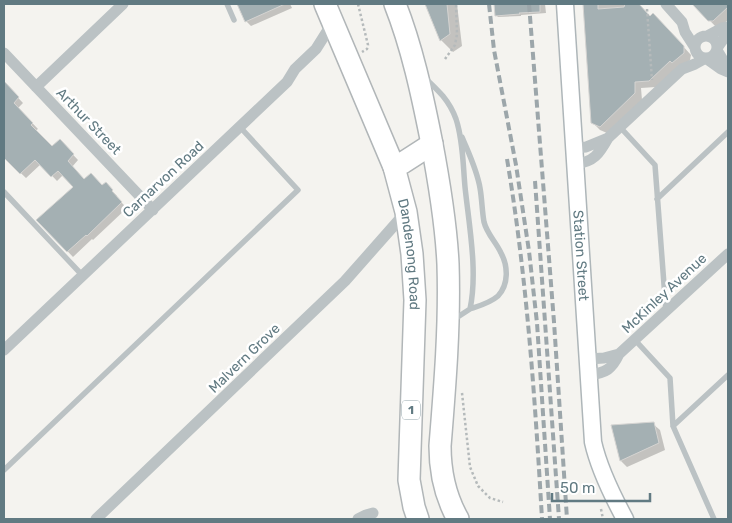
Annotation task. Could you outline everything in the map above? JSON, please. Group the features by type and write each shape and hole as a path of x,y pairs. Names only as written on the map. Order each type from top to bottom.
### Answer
{"highway":[{"path":"395,4 408,41 426,111 440,186 448,262 448,324 440,454 441,472 447,494 458,519"},
{"name":"Dandenong Road","path":"329,13 394,167 406,212 411,248 414,300 409,480 418,519"},
{"path":"394,167 432,144"}],"street":[{"path":"36,88 123,4"},
{"name":"Station Street","path":"565,4 593,442 613,511 625,519"},
{"path":"666,4 682,22 714,40 728,72"},
{"name":"Carnarvon Road","path":"5,345 83,276 287,82 296,68 316,49 329,13"},
{"path":"682,22 697,55 728,72"},
{"path":"608,138 586,147 575,156 584,163 591,160 601,150 608,138 682,69 713,56 727,34 728,27 698,39 682,69"},
{"name":"Arthur Street","path":"4,53 153,210"},
{"name":"Malvern Grove","path":"96,519 345,281 406,212"},
{"name":"McKinley Avenue","path":"589,367 604,358 619,354 728,254"},
{"path":"447,494 453,519"},
{"path":"358,519 373,513"}],"lane":[{"path":"227,4 234,20"},
{"path":"415,68 443,94 456,118 459,131 473,261 474,287 470,309"},
{"path":"620,126 655,165 666,311"},
{"path":"4,470 298,190 240,127"},
{"path":"448,324 470,309 482,305 498,295 506,281 505,260 487,231 484,222 480,188 472,159 459,131"},
{"path":"657,199 728,132"},
{"path":"4,192 83,276"},
{"path":"635,340 670,378 673,426 714,519"},
{"path":"673,426 728,375"}],"path":[{"path":"358,4 368,45 367,49 361,53"},
{"path":"444,59 455,45 457,34 456,4"},
{"path":"647,9 652,80"},
{"path":"462,390 470,467 478,486 490,498 503,502"},
{"path":"603,519 613,511"}],"building":[{"path":"237,4 285,4 245,22"},
{"path":"425,4 447,4 450,34 440,41"},
{"path":"494,4 540,4 540,12 495,16"},
{"path":"583,4 598,4 598,9 624,7 625,4 639,4 650,16 653,13 684,46 684,53 672,63 670,61 649,81 635,82 635,93 600,127 591,123"},
{"path":"692,4 728,4 728,7 713,21 708,21"},
{"path":"4,81 19,97 14,103 33,123 31,125 52,146 60,139 74,154 68,161 84,179 91,173 102,185 106,182 122,202 87,236 67,252 36,220 73,187 58,171 51,177 35,160 20,174 4,158"},
{"path":"654,422 659,443 620,461 611,425"}],"railway":[{"path":"489,4 494,50 516,165 529,251 537,323 550,519"},
{"path":"529,4 554,322 567,519"},
{"path":"507,159 525,294 542,519"},
{"path":"535,181 559,519"}]}
